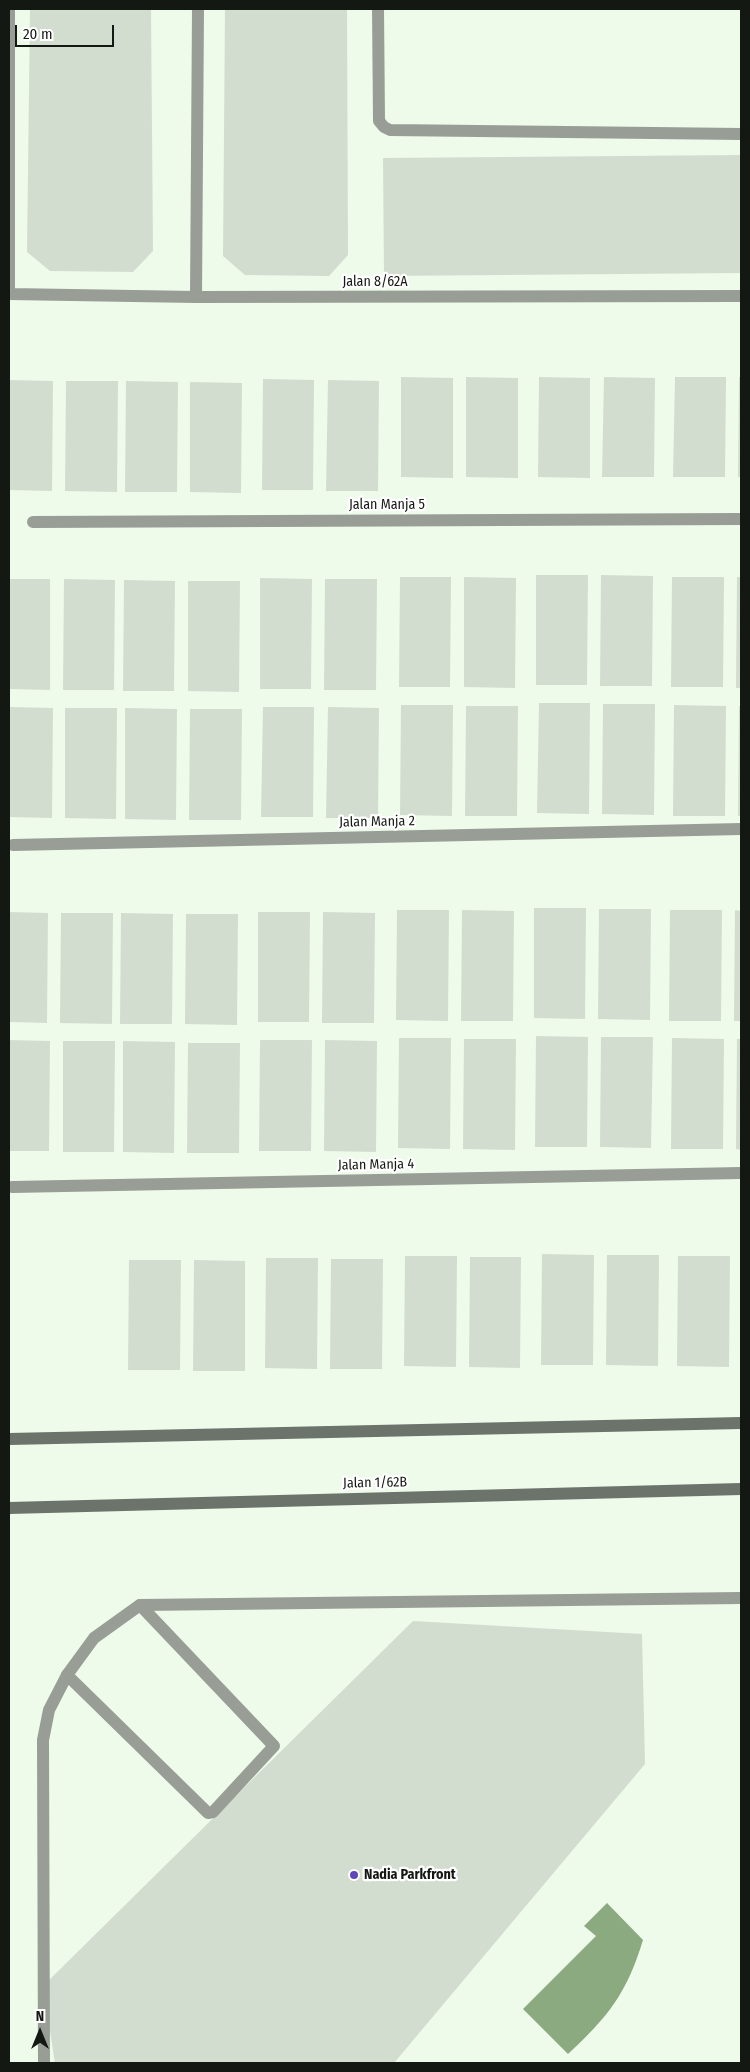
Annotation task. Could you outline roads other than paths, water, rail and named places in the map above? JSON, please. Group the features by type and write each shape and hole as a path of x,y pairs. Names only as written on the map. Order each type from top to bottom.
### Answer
{"main road":[{"path":"9,1439 741,1423"},
{"path":"9,1430 36,1438"},
{"name":"Jalan 1/62B","path":"9,1508 741,1489"}],"street":[{"path":"9,9 9,294"},
{"path":"196,297 198,9"},
{"path":"378,9 379,121 390,130 741,134"},
{"name":"Jalan 8/62A","path":"9,294 196,297 741,296"},
{"name":"Jalan Manja 5","path":"33,522 741,519"},
{"name":"Jalan Manja 2","path":"14,845 741,829"},
{"name":"Jalan Manja 4","path":"12,1187 741,1173"},
{"path":"44,2063 43,1740 49,1710 68,1675 94,1638 140,1606 741,1598"},
{"path":"68,1675 208,1813 213,1812 274,1746 140,1606"}],"place":[{"name":"Nadia Parkfront","path":"354,1875"}]}
